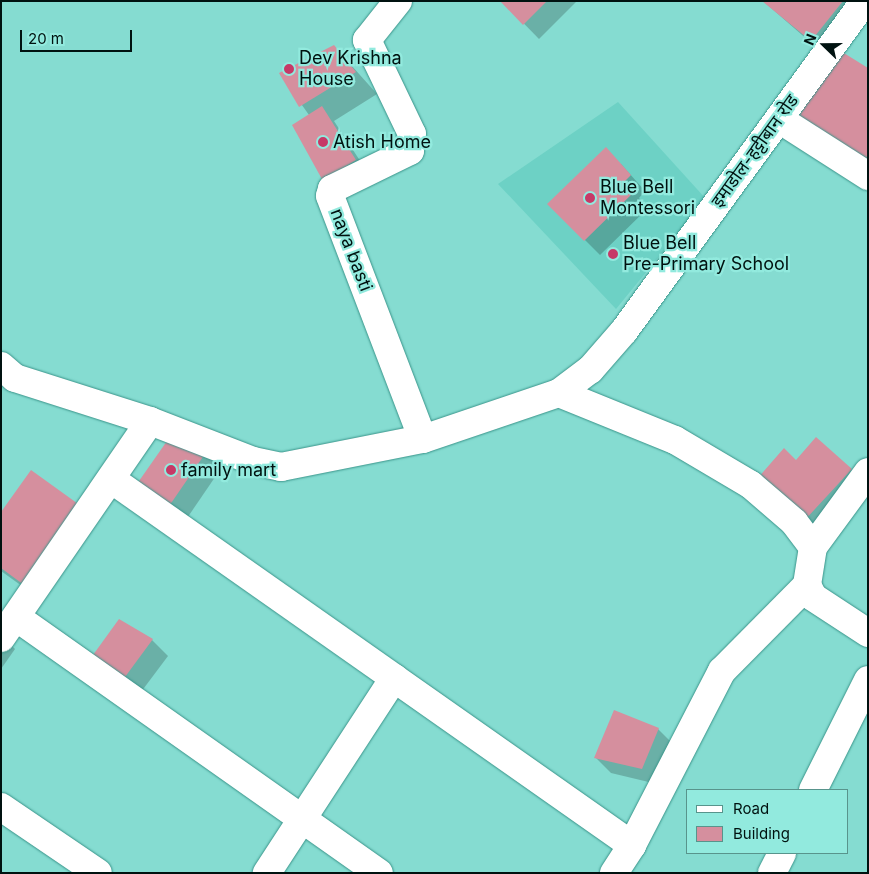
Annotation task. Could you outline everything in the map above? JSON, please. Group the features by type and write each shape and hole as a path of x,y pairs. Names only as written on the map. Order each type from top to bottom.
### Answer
{"street":[{"name":"naya basti","path":"398,1 367,40 412,134 410,151 332,189 330,196 424,439"},
{"name":"इमाडोल-हट्टीबान रोड","path":"6,378 150,421 253,461 281,467 424,439 559,393 590,370 624,331 865,1"},
{"path":"779,119 868,176"},
{"path":"559,393 675,440 751,485 794,522 813,547"},
{"path":"150,421 8,627 303,819 379,873"},
{"path":"868,472 813,547 807,585 813,597 827,609 868,633"},
{"path":"111,479 632,845"},
{"path":"614,873 632,845 722,671 807,585"},
{"path":"267,873 394,678"},
{"path":"814,789 868,680"},
{"path":"1,807 98,873"},
{"path":"772,873 782,854"}],"shaded area":[{"name":"Blue Bell Pre-Primary School","path":"618,102 706,199 616,309 498,184"}],"building":[{"path":"500,1 547,1 523,25"},
{"path":"762,1 843,1 811,41"},
{"path":"334,45 356,72 299,107 279,73"},
{"path":"839,50 868,68 868,155 865,160 797,119"},
{"name":"Atish Home","path":"322,106 356,160 323,181 292,125"},
{"name":"Blue Bell Montessori","path":"606,147 631,175 624,182 634,192 584,241 547,204"},
{"name":"family mart","path":"174,431 209,448 165,512 132,491"},
{"path":"816,437 852,469 803,522 757,479 784,448 796,460"},
{"path":"31,470 81,506 24,585 1,568 1,512"},
{"path":"119,619 153,639 125,677 93,655"},
{"path":"614,710 659,728 642,769 594,758"}],"place":[{"name":"Dev Krishna House","path":"289,69"},
{"name":"Atish Home","path":"323,142"},
{"name":"Blue Bell Montessori","path":"590,198"},
{"name":"Blue Bell Pre-Primary School","path":"613,254"},
{"name":"family mart","path":"171,470"}]}
